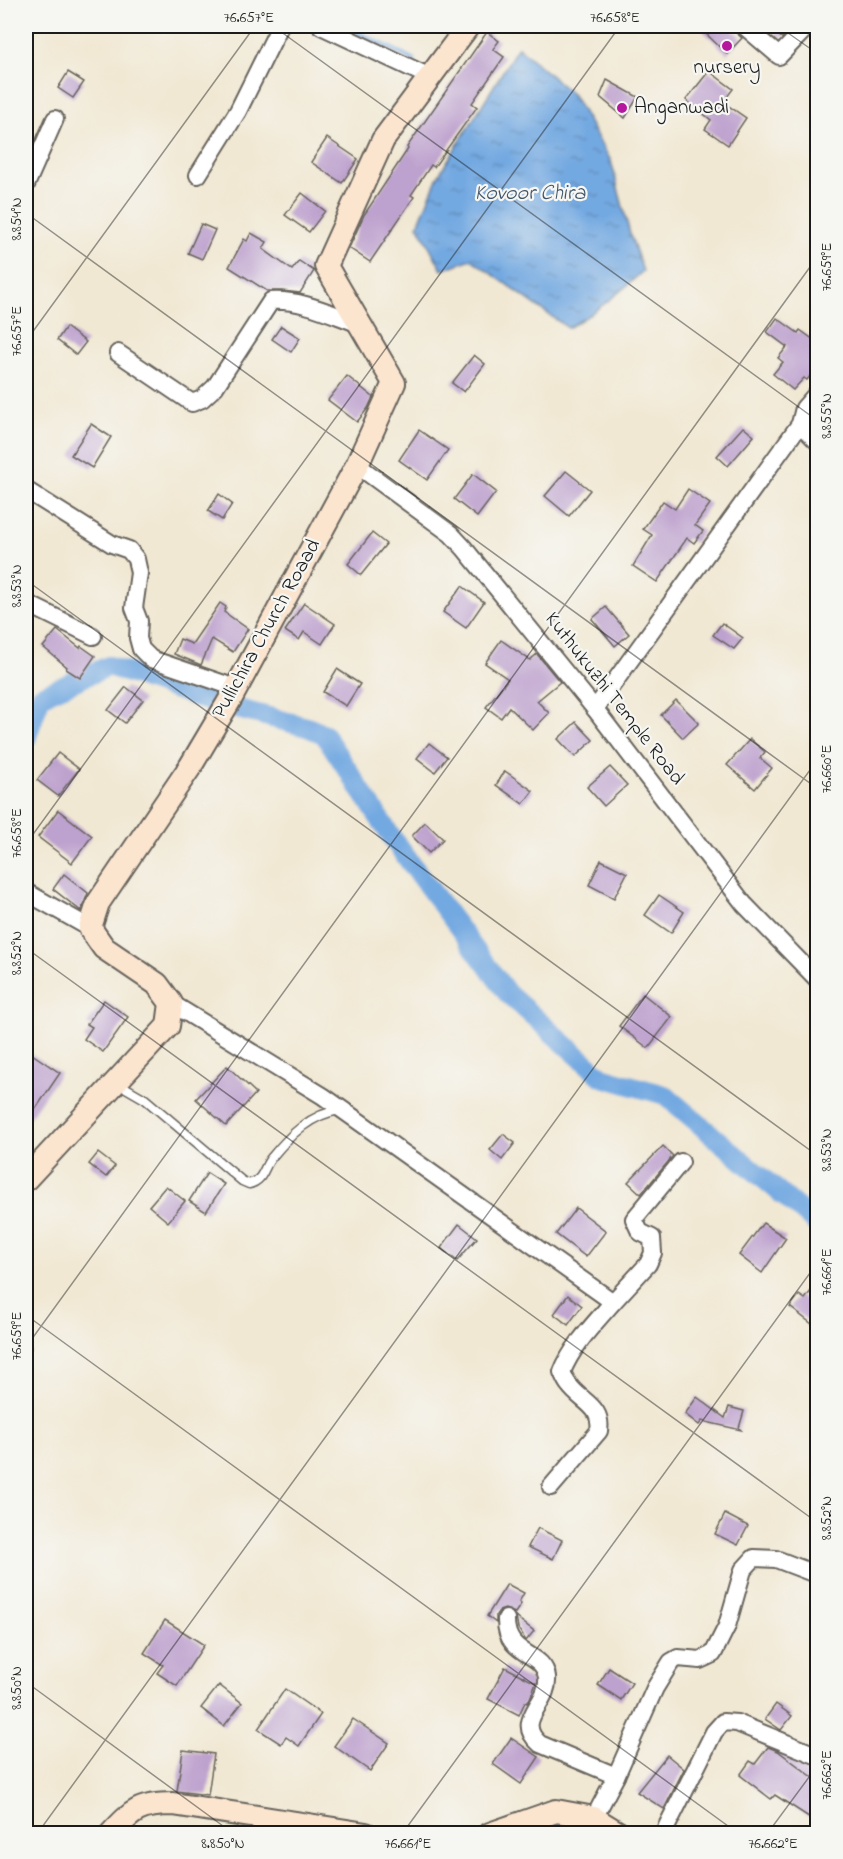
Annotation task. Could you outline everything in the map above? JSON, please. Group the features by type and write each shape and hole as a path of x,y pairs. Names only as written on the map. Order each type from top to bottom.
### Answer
{"main road":[{"name":"Pullichira Church Roaad","path":"90,928 98,903 190,767 236,688 357,465 394,383 326,266 383,140 468,26"},
{"path":"26,1179 168,1026 171,1003 157,984 104,948 90,928"},
{"path":"111,1833 130,1813 153,1804 173,1804 366,1833"},
{"path":"490,1833 556,1811 594,1818 620,1833"}],"street":[{"path":"198,176 238,111 280,26"},
{"path":"321,26 430,77"},
{"path":"744,26 779,56 808,26"},
{"path":"26,185 56,119"},
{"path":"118,352 192,403 202,399 215,387 271,301 284,300 301,304 360,324"},
{"path":"595,710 800,424 804,408 818,392"},
{"path":"800,424 818,441"},
{"name":"Kuthukuzhi Temple Road","path":"357,465 451,534 464,548 595,710 744,904 818,980"},
{"path":"26,490 112,544 129,550 136,559 139,573 134,608 139,621 138,638 141,649 151,658 236,688"},
{"path":"26,603 93,636"},
{"path":"26,892 90,928"},
{"path":"171,1003 302,1082 342,1109 613,1302"},
{"path":"550,1487 599,1431 600,1422 594,1410 569,1386 562,1372 566,1362 585,1335 648,1264 653,1253 652,1238 640,1232 634,1219 681,1161"},
{"path":"594,1818 616,1776 655,1688 671,1662 678,1658 700,1660 713,1654 727,1626 743,1570 753,1558 776,1559 818,1575"},
{"path":"506,1619 506,1632 510,1641 544,1667 547,1678 544,1692 528,1725 531,1736 540,1744 616,1776"},
{"path":"663,1833 714,1732 723,1722 737,1723 818,1756"}],"lane":[{"path":"118,1080 242,1181 249,1184 260,1179 270,1159 299,1128 327,1112 342,1109"}],"water":[{"name":"Kovoor Chira","path":"518,47 573,95 611,161 630,234 643,271 607,302 568,328 471,259 442,270 418,225 438,176"}],"building":[{"name":"nursery","path":"698,26 728,26 742,38 727,54"},
{"path":"765,26 794,26 782,38"},
{"path":"487,32 499,41 493,49 504,57 472,103 477,107 434,167 431,165 411,195 414,197 370,262 349,248 364,215 408,149 407,147"},
{"path":"709,71 733,89 723,102 746,118 728,145 705,129 711,120 686,100"},
{"path":"68,72 84,82 73,98 58,88"},
{"name":"Anganwadi","path":"607,80 638,97 625,118 600,97"},
{"path":"327,138 358,159 342,183 311,162"},
{"path":"302,193 325,211 309,232 285,215"},
{"path":"201,224 215,230 202,259 188,253"},
{"path":"251,233 267,242 263,249 292,270 299,261 314,271 300,293 267,291 229,267 244,239 247,241"},
{"path":"777,318 798,333 800,330 818,343 818,366 807,380 804,378 793,390 773,374 783,362 778,358 787,347 767,332"},
{"path":"281,326 300,338 291,352 272,339"},
{"path":"66,327 86,342 76,355 57,340"},
{"path":"474,355 485,364 464,392 452,383"},
{"path":"347,376 373,397 357,422 328,400"},
{"path":"91,424 111,437 92,468 71,455"},
{"path":"743,427 754,436 728,466 717,456"},
{"path":"419,430 448,450 427,480 399,460"},
{"path":"566,471 590,490 569,516 545,496"},
{"path":"473,474 496,492 477,517 454,499"},
{"path":"688,489 710,504 695,525 703,531 694,543 687,538 657,582 633,566 652,535 643,529 663,501 675,509"},
{"path":"219,494 232,504 222,520 208,511"},
{"path":"372,533 386,544 361,575 348,564"},
{"path":"462,586 484,602 466,628 443,612"},
{"path":"220,603 226,607 224,612 248,629 233,652 212,639 201,665 174,654 180,639 192,644"},
{"path":"304,603 335,624 322,644 304,632 299,640 285,631"},
{"path":"606,607 629,634 615,646 592,619"},
{"path":"722,623 743,638 734,649 713,635"},
{"path":"57,630 80,648 81,646 95,656 80,678 66,669 67,667 43,647"},
{"path":"501,640 530,660 537,654 560,682 537,701 549,713 533,730 509,707 501,718 486,707 508,679 485,663"},
{"path":"337,669 360,684 346,706 323,692"},
{"path":"126,687 143,700 125,723 108,710"},
{"path":"676,700 699,723 683,738 661,715"},
{"path":"576,722 593,740 575,757 558,739"},
{"path":"750,739 765,752 760,758 772,768 755,789 727,765"},
{"path":"429,743 447,757 435,772 417,758"},
{"path":"58,753 79,769 58,796 37,780"},
{"path":"610,767 627,785 604,806 587,787"},
{"path":"505,771 533,791 523,804 496,785"},
{"path":"58,810 92,836 72,863 38,837"},
{"path":"425,822 443,839 429,853 412,836"},
{"path":"601,860 627,873 614,898 589,885"},
{"path":"64,874 88,893 81,911 53,889"},
{"path":"659,895 684,912 671,933 645,915"},
{"path":"643,994 672,1017 648,1048 619,1026"},
{"path":"104,1000 128,1017 103,1052 84,1039 92,1027 87,1024"},
{"path":"26,1050 60,1073 26,1123"},
{"path":"227,1066 256,1093 226,1126 196,1099"},
{"path":"503,1134 515,1143 502,1160 490,1150"},
{"path":"663,1146 673,1156 641,1194 628,1182"},
{"path":"98,1153 115,1166 106,1177 89,1164"},
{"path":"207,1173 224,1184 206,1212 189,1201"},
{"path":"166,1186 185,1201 168,1222 149,1206"},
{"path":"576,1208 606,1231 586,1257 556,1234"},
{"path":"763,1223 786,1238 762,1273 739,1255"},
{"path":"459,1224 477,1238 457,1261 441,1248"},
{"path":"818,1282 818,1317 812,1324 790,1307 799,1295 805,1299"},
{"path":"568,1295 582,1306 568,1325 554,1314"},
{"path":"697,1397 725,1418 729,1407 744,1411 739,1428 741,1430 702,1421 699,1425 685,1414"},
{"path":"725,1514 748,1526 738,1545 715,1534"},
{"path":"538,1528 562,1540 553,1559 528,1547"},
{"path":"507,1584 524,1593 519,1602 521,1604 515,1613 505,1609 499,1611 496,1615 496,1623 487,1616"},
{"path":"516,1617 534,1631 526,1641 518,1628"},
{"path":"165,1620 204,1645 177,1686 157,1673 163,1665 144,1653"},
{"path":"505,1667 536,1683 530,1699 527,1703 525,1702 519,1715 488,1699"},
{"path":"609,1668 632,1683 621,1700 598,1685"},
{"path":"219,1685 242,1703 224,1726 201,1708"},
{"path":"285,1689 321,1714 299,1746 286,1737 281,1744 258,1729"},
{"path":"776,1704 792,1716 781,1730 765,1719"},
{"path":"353,1719 389,1743 370,1771 334,1746"},
{"path":"511,1738 539,1757 521,1784 493,1764"},
{"path":"768,1747 778,1751 818,1781 818,1823 775,1795 771,1799 740,1775 750,1761 755,1764"},
{"path":"183,1750 214,1754 208,1795 177,1791"},
{"path":"667,1755 684,1769 664,1809 637,1792"}],"waterway":[{"path":"344,26 414,60"},
{"path":"26,739 41,696 109,666 214,703"},
{"path":"238,709 307,727 324,734 395,842 508,994 602,1077 665,1095 818,1225"}],"place":[{"name":"nursery","path":"727,46"},
{"name":"Anganwadi","path":"622,108"}]}
